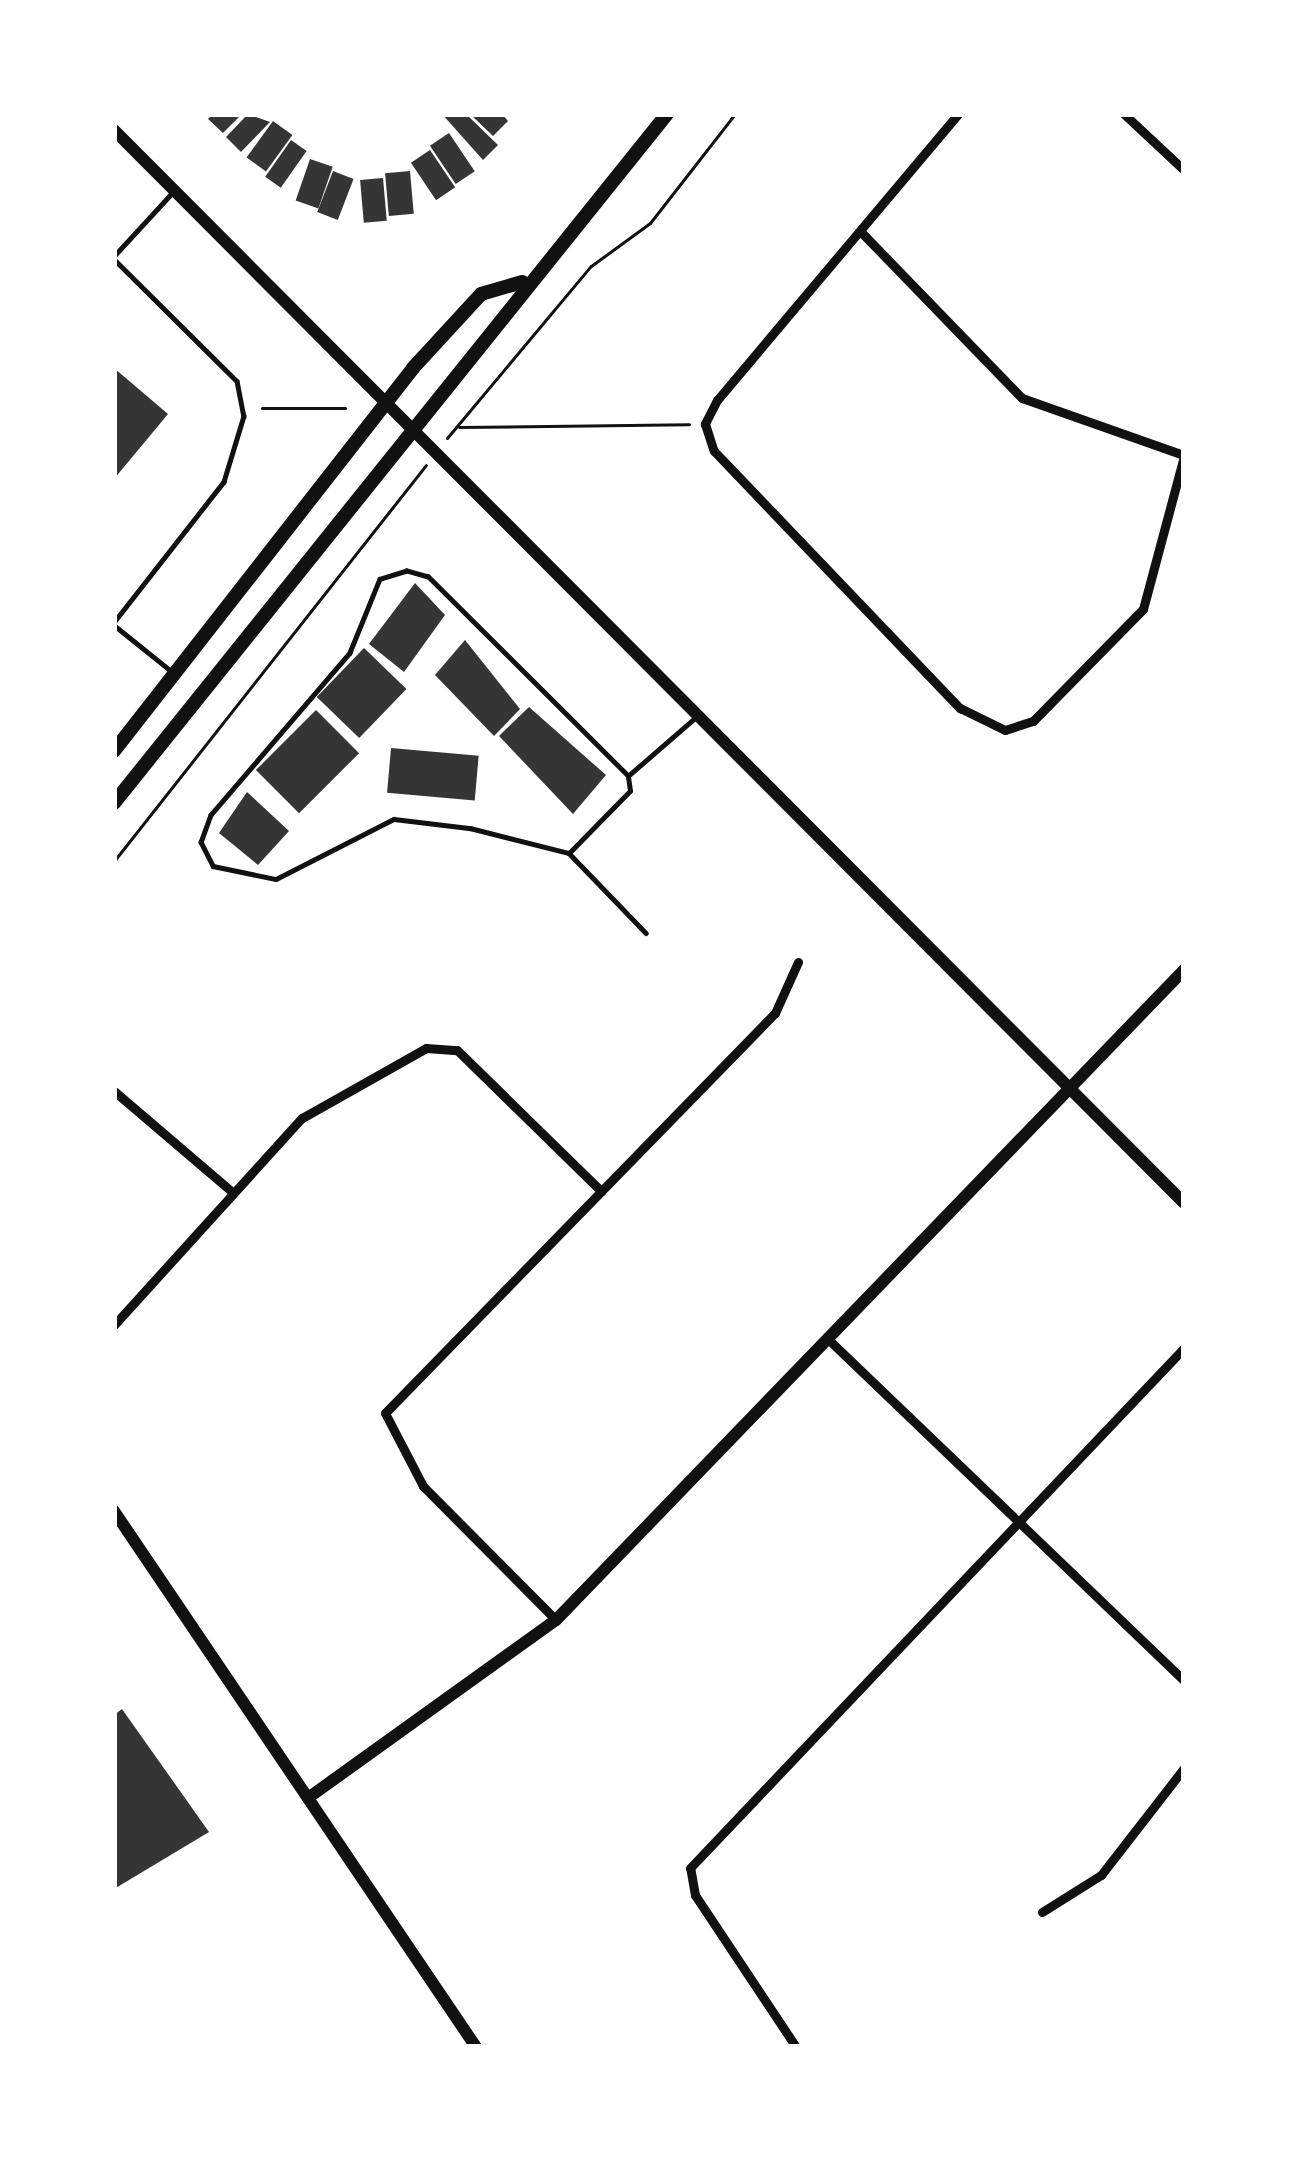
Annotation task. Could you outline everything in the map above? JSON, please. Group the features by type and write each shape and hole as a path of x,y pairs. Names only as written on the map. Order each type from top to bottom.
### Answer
{"main road":[{"path":"114,803 413,427 506,320 522,282 667,114"},
{"path":"114,751 386,402 482,294 522,282"}],"street":[{"path":"862,233 1022,398 1184,456 1143,608 1033,722 1005,730 960,708 714,452 705,424 958,114"},
{"path":"1124,114 1184,170"},
{"path":"114,130 1184,1203"},
{"path":"556,1620 423,1486 386,1413 775,1012 799,962"},
{"path":"308,1798 556,1620 1075,1090 1184,970"},
{"path":"114,1325 230,1190 337,1093 440,1044 602,1191"},
{"path":"114,1091 230,1190"},
{"path":"830,1341 1021,1529 1184,1680"},
{"path":"796,2047 695,1895 690,1868 1021,1529 1184,1348"},
{"path":"114,1511 476,2047"},
{"path":"1042,1912 1101,1874 1184,1768"}],"lane":[{"path":"174,674 114,624 224,482 244,416 237,381 114,257 175,190"},
{"path":"569,854 630,791 628,776 428,577 407,571 380,579 350,653 211,815 201,842 213,866 249,879 276,879 394,819 569,854 646,933"},
{"path":"628,776 698,716"}],"path":[{"path":"705,424 454,429 592,266 650,223 736,114"},
{"path":"262,408 345,407"},
{"path":"114,861 408,489"}],"building":[{"path":"213,114 242,114 223,133 208,119"},
{"path":"248,114 270,122 241,152 226,137"},
{"path":"442,114 466,114 498,145 483,160"},
{"path":"470,114 502,114 508,121 493,136"},
{"path":"273,121 292,135 266,172 247,157"},
{"path":"449,133 475,171 456,184 430,146"},
{"path":"291,140 307,151 281,188 265,177"},
{"path":"430,150 455,187 436,200 411,163"},
{"path":"310,159 333,167 318,208 296,201"},
{"path":"333,171 354,179 338,220 317,212"},
{"path":"410,171 414,214 389,216 385,173"},
{"path":"383,178 387,221 364,223 360,180"},
{"path":"114,368 168,414 114,479"},
{"path":"415,583 445,615 404,672 369,644"},
{"path":"465,640 520,709 494,736 435,675"},
{"path":"364,648 406,689 359,738 317,697"},
{"path":"529,707 606,775 573,814 499,736"},
{"path":"316,710 359,753 299,813 256,770"},
{"path":"391,748 479,756 475,800 387,793"},
{"path":"247,792 289,831 258,865 219,833"},
{"path":"122,1709 209,1832 114,1889 114,1715"}]}
